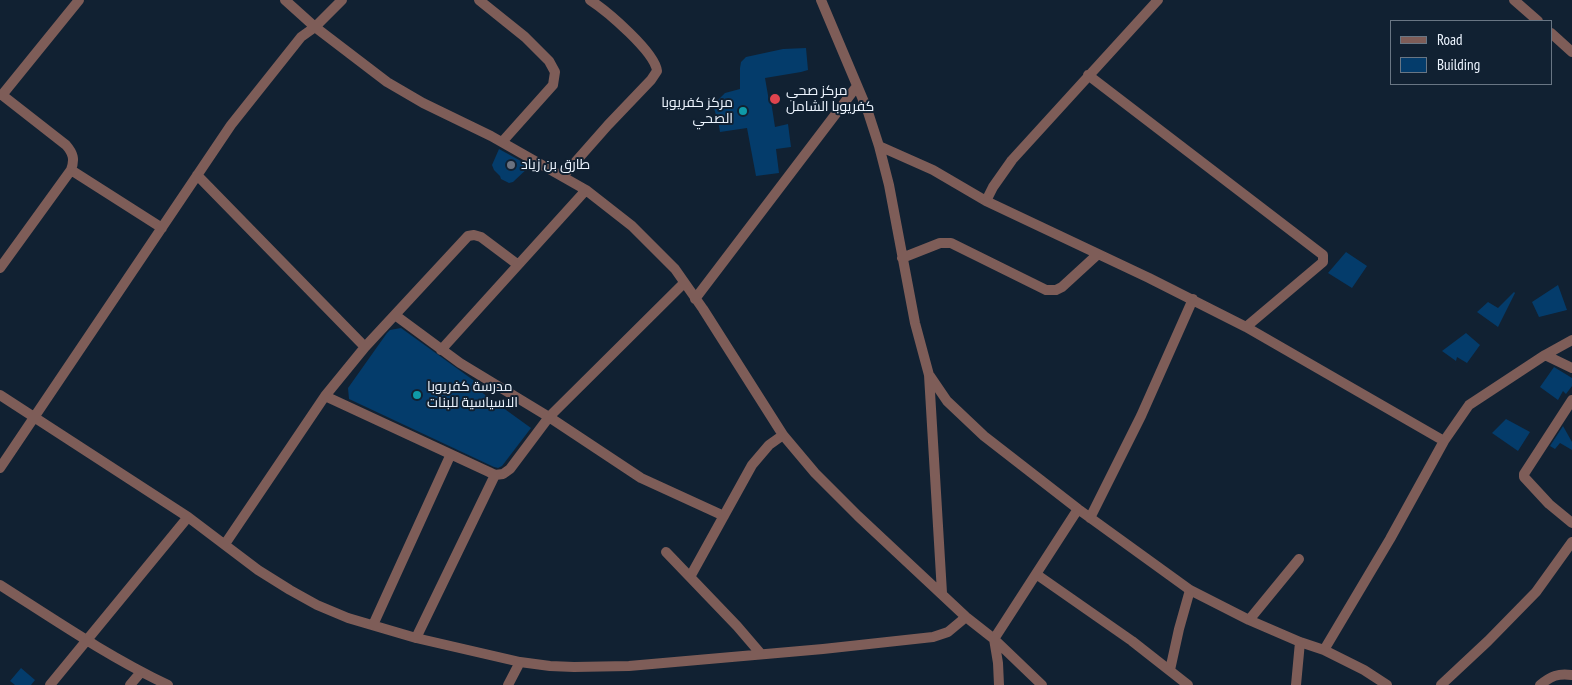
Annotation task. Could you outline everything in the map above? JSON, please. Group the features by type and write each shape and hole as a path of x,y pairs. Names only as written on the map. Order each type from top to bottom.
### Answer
{"street":[{"path":"0,268 71,170 74,159 72,151 66,144 1,96 79,0"},
{"path":"285,0 315,27 386,82 563,176 614,210 647,239 675,269 696,298 783,434 815,473 966,617 994,639 1042,685"},
{"path":"0,468 249,101 301,37 315,27 342,0"},
{"path":"479,0 525,37 549,61 555,72 553,86 502,142"},
{"path":"563,176 651,80 657,71 655,62 632,35 612,16 590,0"},
{"path":"821,0 867,109 879,146 889,184 915,323 929,375 942,593"},
{"path":"986,201 1012,160 1158,0"},
{"path":"1514,0 1537,20"},
{"path":"1552,34 1572,52"},
{"path":"1088,75 1322,255 1322,262 1246,327"},
{"path":"696,298 857,86"},
{"path":"879,146 933,170 986,201 1193,299 1246,327 1444,441"},
{"path":"71,170 162,228"},
{"path":"197,175 365,347"},
{"path":"441,350 586,190"},
{"path":"225,544 325,396 365,347 468,236 481,237 518,264"},
{"path":"902,258 940,243 951,242 1046,290 1056,290 1068,283 1098,254"},
{"path":"325,396 450,456 495,474 503,474 510,469 549,417 684,283"},
{"path":"1090,518 1142,416 1193,299"},
{"path":"395,315 441,350 642,478 724,516"},
{"path":"1324,650 1444,441 1472,402 1572,340"},
{"path":"1545,355 1572,368"},
{"path":"929,375 947,401 966,420 1030,473 1190,590 1249,620 1324,650 1364,670 1387,685"},
{"path":"0,396 188,517 258,570 317,605 348,618 416,638 520,662 550,666 601,667 823,650 933,636 948,632 966,617"},
{"path":"1572,400 1524,474 1524,477 1549,504 1572,523"},
{"path":"690,577 752,465 769,445 783,434"},
{"path":"373,625 450,456"},
{"path":"416,638 495,474"},
{"path":"998,685 998,663 994,639 1078,509"},
{"path":"50,685 188,517"},
{"path":"1441,685 1488,642 1536,592 1572,542"},
{"path":"666,552 761,654"},
{"path":"1249,620 1299,559"},
{"path":"1036,574 1188,685"},
{"path":"0,585 88,640 168,685"},
{"path":"1170,670 1190,590"},
{"path":"1296,685 1300,642"},
{"path":"508,685 520,662"},
{"path":"130,685 142,672"},
{"path":"1540,685 1552,676 1563,673 1572,675"}],"building":[{"name":"مركز كفريوبا الصحي","path":"806,48 808,70 765,78 775,127 788,124 791,147 776,149 779,173 756,176 747,128 720,132 717,114 713,105 725,93 740,89 741,62 746,57 783,49"},
{"name":"طارق بن زياد","path":"499,149 530,166 513,182 509,183 501,179 494,170 492,165"},
{"path":"1346,252 1367,266 1352,288 1328,273"},
{"path":"1558,285 1567,310 1539,317 1532,302"},
{"path":"1514,292 1498,327 1477,312 1488,302 1498,308"},
{"name":"مدرسة كفريوبا الاسياسية للبنات","path":"401,328 480,385 477,389 531,428 502,466 494,467 349,399 348,388 387,333 390,330"},
{"path":"1466,333 1480,345 1467,363 1457,357 1456,361 1442,351"},
{"path":"1554,367 1572,378 1572,386 1566,394 1563,391 1558,400 1540,387"},
{"path":"1506,419 1530,432 1518,451 1492,433"},
{"path":"1563,426 1572,442 1572,450 1560,443 1555,449 1550,446"},
{"path":"21,668 35,680 31,685 15,685 10,681"}],"place":[{"name":"مركز صحي كفريوبا الشامل","path":"775,99"},
{"name":"مركز كفريوبا الصحي","path":"743,111"},
{"name":"طارق بن زياد","path":"511,165"},
{"name":"مدرسة كفريوبا الاسياسية للبنات","path":"417,395"}]}
